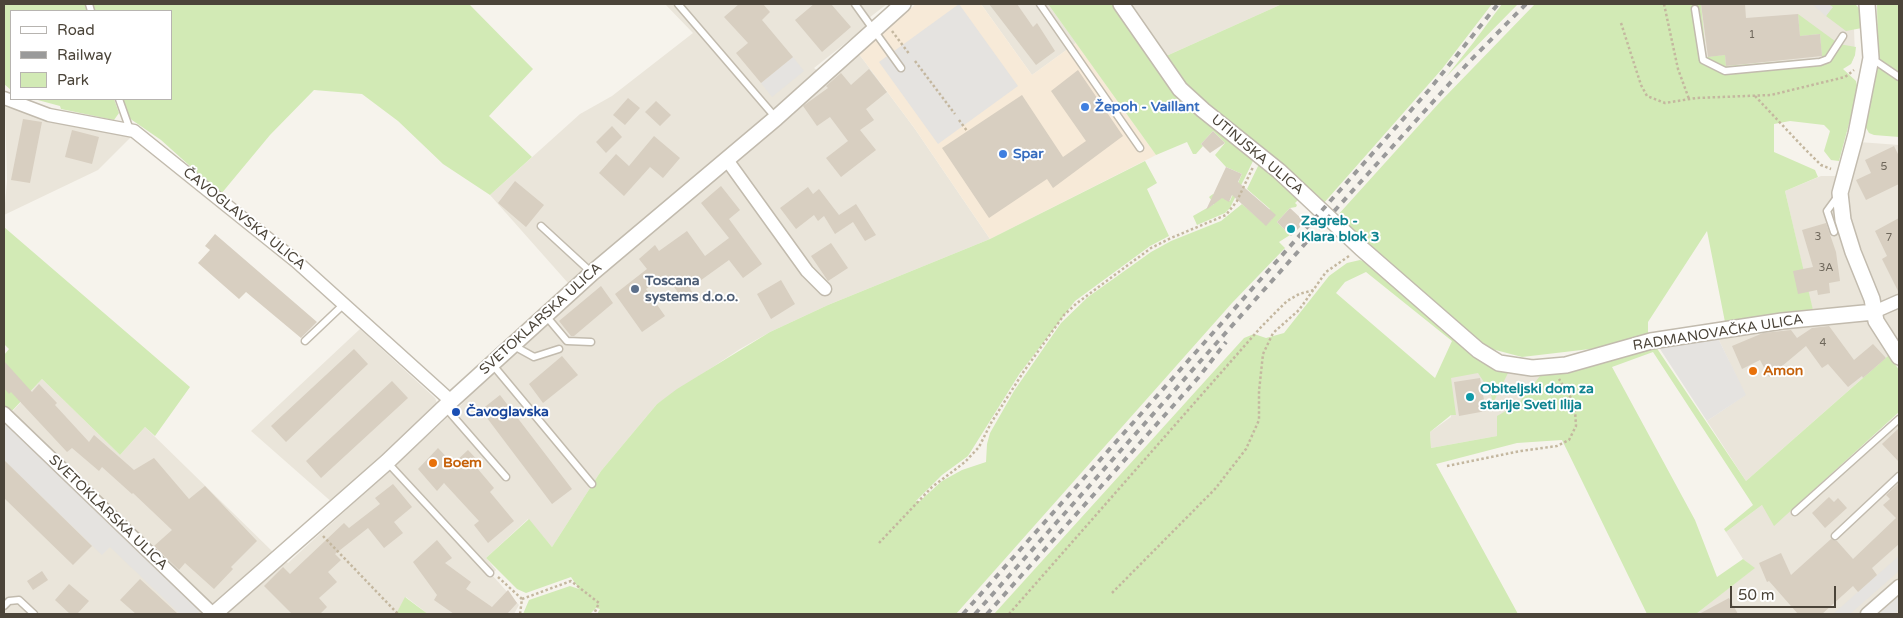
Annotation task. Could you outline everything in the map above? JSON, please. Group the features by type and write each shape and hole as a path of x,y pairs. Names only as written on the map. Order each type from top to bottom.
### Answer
{"street":[{"name":"SVETOKLARSKA ULICA","path":"4,413 214,614 388,462 448,404 592,273 776,118 903,4"},
{"name":"UTINJSKA ULICA","path":"1121,4 1180,88 1203,110 1280,171 1321,211"},
{"path":"1867,4 1871,58 1856,134 1840,193 1843,220 1853,252 1872,299 1876,320 1899,357"},
{"name":"ČAVOGLAVSKA ULICA","path":"4,98 49,115 130,130 151,144 289,256 344,304 448,404"},
{"path":"727,160 807,271 825,289"},
{"name":"RADMANOVAČKA ULICA","path":"1321,211 1478,350 1499,363 1532,368 1552,367 1651,341 1782,321 1874,312 1899,301"},
{"path":"1867,614 1899,586"}],"lane":[{"path":"678,4 776,118"},
{"path":"855,4 901,68"},
{"path":"1040,4 1140,148"},
{"path":"1695,9 1703,60 1725,71 1820,62 1828,59 1843,36"},
{"path":"1871,58 1899,77"},
{"path":"119,100 130,130"},
{"path":"1834,232 1827,211 1840,193"},
{"path":"541,226 592,273"},
{"path":"305,341 344,304"},
{"path":"546,315 567,341 591,342"},
{"path":"513,345 534,357 559,349"},
{"path":"492,364 592,484"},
{"path":"448,404 506,477"},
{"path":"1795,512 1899,419"},
{"path":"388,462 490,573"},
{"path":"1835,536 1899,476"},
{"path":"4,606 9,601 18,600 34,614"}],"path":[{"path":"1664,4 1678,69 1689,99"},
{"path":"1621,23 1641,85 1647,96 1665,103 1689,99 1771,95 1845,76 1871,58"},
{"path":"889,26 910,55"},
{"path":"915,61 954,114"},
{"path":"1755,96 1821,165 1844,175"},
{"path":"959,120 967,131"},
{"path":"879,543 932,487 965,462 979,447 991,423 1010,393 1064,315 1094,289 1151,248 1226,215 1238,201 1258,154"},
{"path":"1112,593 1216,489 1246,449 1258,420 1259,391 1264,354 1273,333 1299,310 1326,272 1361,248"},
{"path":"1009,614 1262,326 1287,301 1300,294 1314,290"},
{"path":"1447,466 1521,451 1557,446 1569,440 1576,426 1575,410 1571,398 1552,367"},
{"path":"313,526 398,614"},
{"path":"490,573 495,574 522,599"},
{"path":"522,599 571,581 598,603 594,614"},
{"path":"520,614 522,599"}],"shaded area":[{"path":"665,4 887,4 869,18 871,23 814,68 828,79 859,54 915,129 990,239 828,305 770,332 740,349 657,404 601,471 552,547 528,519 486,558 496,570 492,575 519,605 514,614 428,614 406,597 396,614 4,614 4,406 11,413 42,379 120,455 145,427 273,552 288,563 461,405 568,283 490,195 580,114 612,96 693,33"},
{"path":"916,4 981,4 1032,75 1076,43 1156,155 990,239 915,129 859,54"},
{"path":"959,4 1018,86 938,144 879,62"},
{"path":"981,4 1048,4 1076,43 1032,75"},
{"path":"1128,4 1282,4 1164,57"},
{"path":"1687,4 1832,4 1854,29 1855,55 1851,64 1721,78 1694,63"},
{"path":"1812,4 1828,4 1833,7 1826,16"},
{"path":"793,57 804,71 772,97 761,83"},
{"path":"5,107 131,137 98,170 4,215 7,181"},
{"path":"1859,142 1899,145 1899,346 1746,481 1707,421 1745,395 1717,336 1815,321 1785,191 1821,176 1849,176"},
{"path":"360,329 435,398 437,403 432,412 334,504 251,431"},
{"path":"1717,336 1746,395 1707,421 1658,346"},
{"path":"1458,342 1480,361 1502,371 1544,376 1497,436 1431,448 1430,432 1451,417 1447,371"},
{"path":"4,416 203,608 197,614 180,614 110,547 102,555 4,460"},
{"path":"1899,423 1899,614 1696,614 1754,568 1743,559 1726,532 1762,505 1794,510 1797,514"},
{"path":"1899,556 1899,571 1850,614 1833,614"},
{"path":"1899,596 1899,610 1894,614 1879,614"}],"green space":[{"path":"4,4 469,4 533,69 489,116 532,157 490,195 443,164 398,121 362,94 314,90 270,135 221,194 161,140 129,118 123,100 172,100 172,10 10,10 10,89 4,84"},
{"path":"1048,4 1115,4 1134,32 1255,157 1230,208 1225,213 1197,225 1193,216 1214,204 1209,197 1213,194 1230,201 1242,174 1226,167 1215,155 1225,143 1213,131 1201,144 1203,146 1196,154 1193,154 1187,142 1156,155"},
{"path":"1282,4 1492,4 1442,69 1323,204 1216,113 1191,89 1164,57"},
{"path":"1502,4 1518,4 1446,77 1473,43"},
{"path":"1535,4 1701,4 1706,57 1725,55 1726,66 1822,58 1820,34 1800,36 1798,14 1839,44 1856,47 1851,64 1843,69 1856,81 1858,90 1839,161 1831,160 1824,151 1830,131 1824,125 1790,121 1774,124 1774,152 1815,170 1818,177 1785,191 1813,310 1725,322 1707,231 1648,322 1648,335 1607,347 1522,357 1488,348 1423,291 1364,244 1337,216 1440,102"},
{"path":"1828,4 1855,4 1861,10 1862,28 1846,31 1826,16 1832,7"},
{"path":"1877,4 1899,4 1899,137 1874,135 1869,133 1865,126 1878,63"},
{"path":"38,100 114,100 119,113 114,120 61,109 60,106"},
{"path":"1145,161 1157,183 1147,189 1169,236 1150,246 1075,301 1020,373 968,456 942,475 916,501 920,501 942,481 962,470 986,462 990,433 1014,391 1061,323 1088,297 1151,252 1171,241 1221,221 1242,204 1266,225 1272,219 1266,213 1270,209 1247,189 1260,162 1300,198 1295,203 1296,207 1290,208 1277,222 1290,235 1279,242 1285,248 1232,303 956,614 597,614 600,609 596,608 590,614 523,614 529,600 570,586 579,589 571,577 526,593 517,589 486,558 529,519 552,547 601,471 657,404 677,389 770,332 828,305 990,239"},
{"path":"4,227 190,387 155,436 145,427 120,455 42,379 10,413 4,406 4,355 9,349 4,344"},
{"path":"1360,260 1365,262 1480,361 1508,373 1493,403 1490,391 1478,373 1451,378 1456,415 1451,415 1430,432 1431,448 1497,436 1497,416 1518,404 1540,376 1656,347 1746,481 1889,355 1899,370 1899,412 1774,526 1762,505 1726,532 1724,529 1753,505 1653,352 1612,367 1695,520 1717,577 1743,559 1755,568 1696,614 1647,614 1562,440 1517,443 1436,464 1518,614 994,614 1244,338 1254,334 1266,338 1284,333 1329,276 1347,263","holes":["1366,272 1452,341 1435,378 1336,293 1345,282"]},
{"path":"405,597 417,606 428,614 396,614"}],"building":[{"path":"739,4 763,4 770,12 762,20 793,57 761,83 736,53 748,43 724,17"},
{"path":"814,4 831,4 851,27 822,52 795,20"},
{"path":"989,4 1017,4 1033,27 1037,23 1055,51 1036,65"},
{"path":"1701,4 1745,4 1746,18 1798,14 1800,36 1820,34 1822,56 1726,66 1725,55 1708,57"},
{"path":"869,69 887,92 866,109 874,120 860,130 876,150 841,177 826,158 848,141 830,117 817,126 803,106 828,88 826,86 841,73 851,85"},
{"name":"Spar","path":"1078,70 1123,136 1053,188 1047,179 989,218 942,148 1022,95 1063,157 1086,141 1051,91"},
{"path":"628,98 640,108 625,125 613,115"},
{"path":"656,101 671,115 660,126 645,112"},
{"path":"23,119 42,122 30,183 11,180"},
{"path":"612,126 622,137 606,153 596,142"},
{"path":"72,130 99,137 92,164 65,157"},
{"path":"1213,131 1225,143 1210,153 1201,144"},
{"path":"654,136 680,158 663,178 650,167 624,196 599,173 616,154 629,166"},
{"path":"1894,146 1899,156 1899,184 1866,200 1856,180 1871,173 1865,160"},
{"path":"1226,167 1242,174 1238,182 1276,215 1266,226 1232,195 1229,202 1222,198 1206,210"},
{"path":"515,181 544,205 526,227 498,203"},
{"path":"721,186 740,210 729,219 762,264 743,278 729,260 690,288 692,292 683,300 666,275 646,289 665,316 642,332 615,294 647,269 639,259 655,245 659,251 687,231 705,256 729,238 701,203"},
{"path":"808,187 813,194 819,189 839,215 856,204 876,235 865,241 853,222 835,234 824,216 818,221 814,215 796,229 780,208"},
{"name":"Zagreb - Klara blok 3","path":"1290,208 1305,222 1291,236 1277,222"},
{"path":"1899,218 1899,293 1882,259 1887,256 1875,231"},
{"path":"1826,223 1836,252 1840,281 1829,283 1830,293 1818,295 1817,290 1798,294 1793,271 1813,267 1802,230"},
{"path":"215,234 317,322 301,338 246,292 239,299 198,263 210,250 205,246"},
{"path":"831,243 848,268 828,281 811,256"},
{"path":"781,280 795,304 771,319 757,294"},
{"path":"601,286 613,303 574,336 571,336 559,321"},
{"path":"1829,326 1854,360 1873,344 1886,358 1863,378 1862,376 1848,387 1828,364 1822,368 1806,346 1769,377 1760,360 1742,369 1732,346 1763,333 1791,330 1797,338 1812,328"},
{"path":"354,349 368,364 286,442 271,426"},
{"path":"562,356 578,375 543,403 529,384"},
{"path":"4,361 32,392 39,384 57,403 55,405 89,442 94,435 134,470 154,458 189,499 205,486 257,541 231,567 233,569 214,589 185,563 179,570 154,546 172,530 102,467 99,471 72,448 67,452 11,392 9,394 4,388"},
{"name":"Obiteljski dom za starije Sveti Ilija","path":"1480,378 1486,411 1459,416 1454,382"},
{"path":"392,381 408,398 321,478 306,461"},
{"path":"500,395 572,489 552,504 481,410"},
{"path":"1899,428 1899,462 1882,444"},
{"path":"438,448 453,464 468,450 481,464 477,468 494,488 490,492 514,521 488,543 474,525 479,521 444,483 437,491 418,469"},
{"path":"4,460 92,546 73,565 4,498"},
{"path":"1899,483 1899,544 1872,568 1877,575 1858,592 1853,586 1822,614 1798,614 1769,581 1767,582 1759,563 1781,553 1791,575 1831,539 1837,541 1853,559 1896,518 1883,505 1890,499 1886,495"},
{"path":"393,484 412,507 394,522 403,533 384,548 368,528 335,554 341,560 328,572 337,582 319,598 327,607 320,614 292,614 264,586 283,567 290,574 344,523 349,528 380,504 375,498"},
{"path":"1829,497 1834,502 1838,498 1847,508 1825,528 1812,513"},
{"path":"437,540 452,558 445,563 471,582 466,589 492,607 508,590 517,603 507,614 454,614 434,600 437,595 413,562"},
{"path":"42,571 48,580 33,590 27,581"},
{"path":"140,579 178,614 136,614 120,600"},
{"path":"69,584 89,601 77,614 70,614 55,600"},
{"path":"1729,598 1738,614 1699,614"}],"railway":[{"path":"963,614 1429,90 1498,4"},
{"path":"975,614 1328,218 1469,62 1526,4"},
{"path":"987,614 1198,378 1226,342"}],"place":[{"name":"Žepoh - Vaillant","path":"1085,107"},
{"name":"Spar","path":"1003,154"},
{"name":"Zagreb - Klara blok 3","path":"1291,229"},
{"name":"Toscana systems d.o.o.","path":"635,289"},
{"name":"Amon","path":"1753,371"},
{"name":"Obiteljski dom za starije Sveti Ilija","path":"1470,397"},
{"name":"Čavoglavska","path":"456,412"},
{"name":"Boem","path":"433,463"}]}
